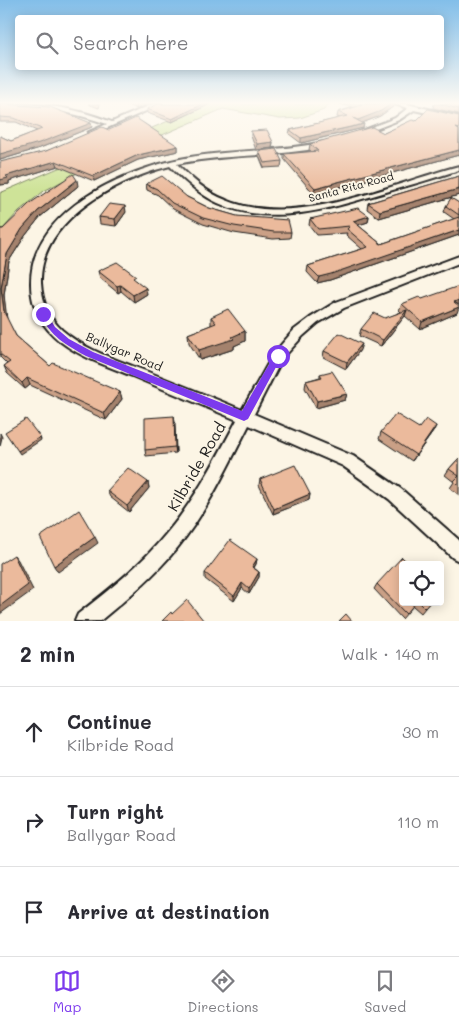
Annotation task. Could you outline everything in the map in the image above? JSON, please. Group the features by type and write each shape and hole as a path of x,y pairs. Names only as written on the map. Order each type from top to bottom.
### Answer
{"street":[{"path":"84,136 91,133"},
{"path":"353,135 359,133"},
{"name":"Ballygar Road","path":"336,140 297,149 221,155 170,163 125,179 87,201 73,212 50,237 42,250 36,267 36,297 52,330 66,341 90,354 244,416 348,461 395,494 459,552"},
{"name":"Santa Rita Road","path":"170,163 198,186 222,202 252,210 285,213 319,209 459,168"},
{"name":"Kilbride Road","path":"85,621 132,582 182,527 202,496 278,356 309,323 324,312 360,295 459,259"}],"green space":[{"path":"140,133 167,133 92,165 44,191 19,211 0,232 0,193"}],"building":[{"path":"32,133 65,133 39,143 0,154 0,136 11,141"},
{"path":"88,133 158,133 178,146 138,155 93,176 56,161 6,176 8,178 0,180 0,162 46,151"},
{"path":"252,133 268,133 273,142 257,144"},
{"path":"294,133 324,133 301,138"},
{"path":"350,133 459,133 459,150 315,188 284,154 318,151 310,144"},
{"path":"276,149 282,161 264,163 259,151"},
{"path":"73,174 77,180 38,211 22,229 7,254 1,288 4,312 16,336 50,366 53,363 120,392 104,413 27,378 22,383 4,366 10,362 0,354 0,229 3,229 29,204"},
{"path":"162,176 187,197 209,208 237,216 288,220 291,232 274,232 234,226 203,218 172,203 157,189 146,184"},
{"path":"459,176 459,189 380,211 368,203"},
{"path":"451,198 459,203 459,215 446,206"},
{"path":"109,204 125,206 115,219 99,217"},
{"path":"358,208 369,216 353,221 381,244 459,217 459,230 319,277 308,266 368,247 347,229 350,226 318,229 310,219"},
{"path":"117,262 136,276 133,278 146,288 133,295 120,285 117,286 98,271"},
{"path":"459,286 459,300 454,302 459,307 422,322 402,304 419,297 422,299"},
{"path":"228,309 245,331 232,337 234,339 199,350 188,334 216,323 211,317"},
{"path":"407,310 383,340 361,329 374,313 385,318"},
{"path":"339,333 362,344 347,362 324,351"},
{"path":"332,371 347,394 317,401 306,381 322,377 320,374"},
{"path":"396,414 419,428 426,419 436,426 416,455 381,432"},
{"path":"174,416 175,447 145,450 145,418"},
{"path":"26,419 40,437 18,451 5,432"},
{"path":"459,458 459,476 449,469"},
{"path":"295,465 310,494 274,509 260,479"},
{"path":"128,468 148,482 127,506 107,491"},
{"path":"459,476 459,486 454,481"},
{"path":"79,510 95,537 54,566 40,537"},
{"path":"230,540 257,559 252,567 259,572 249,589 242,583 234,596 205,573"},
{"path":"14,555 28,585 0,606 0,564"},
{"path":"402,557 406,561 399,561 399,606 413,606 406,614 377,584"},
{"path":"187,600 204,621 162,621 171,612 172,614"},
{"path":"346,614 352,621 339,621"}],"route":[{"path":"43,314 52,330 66,341 90,354 244,416 278,356"}]}
